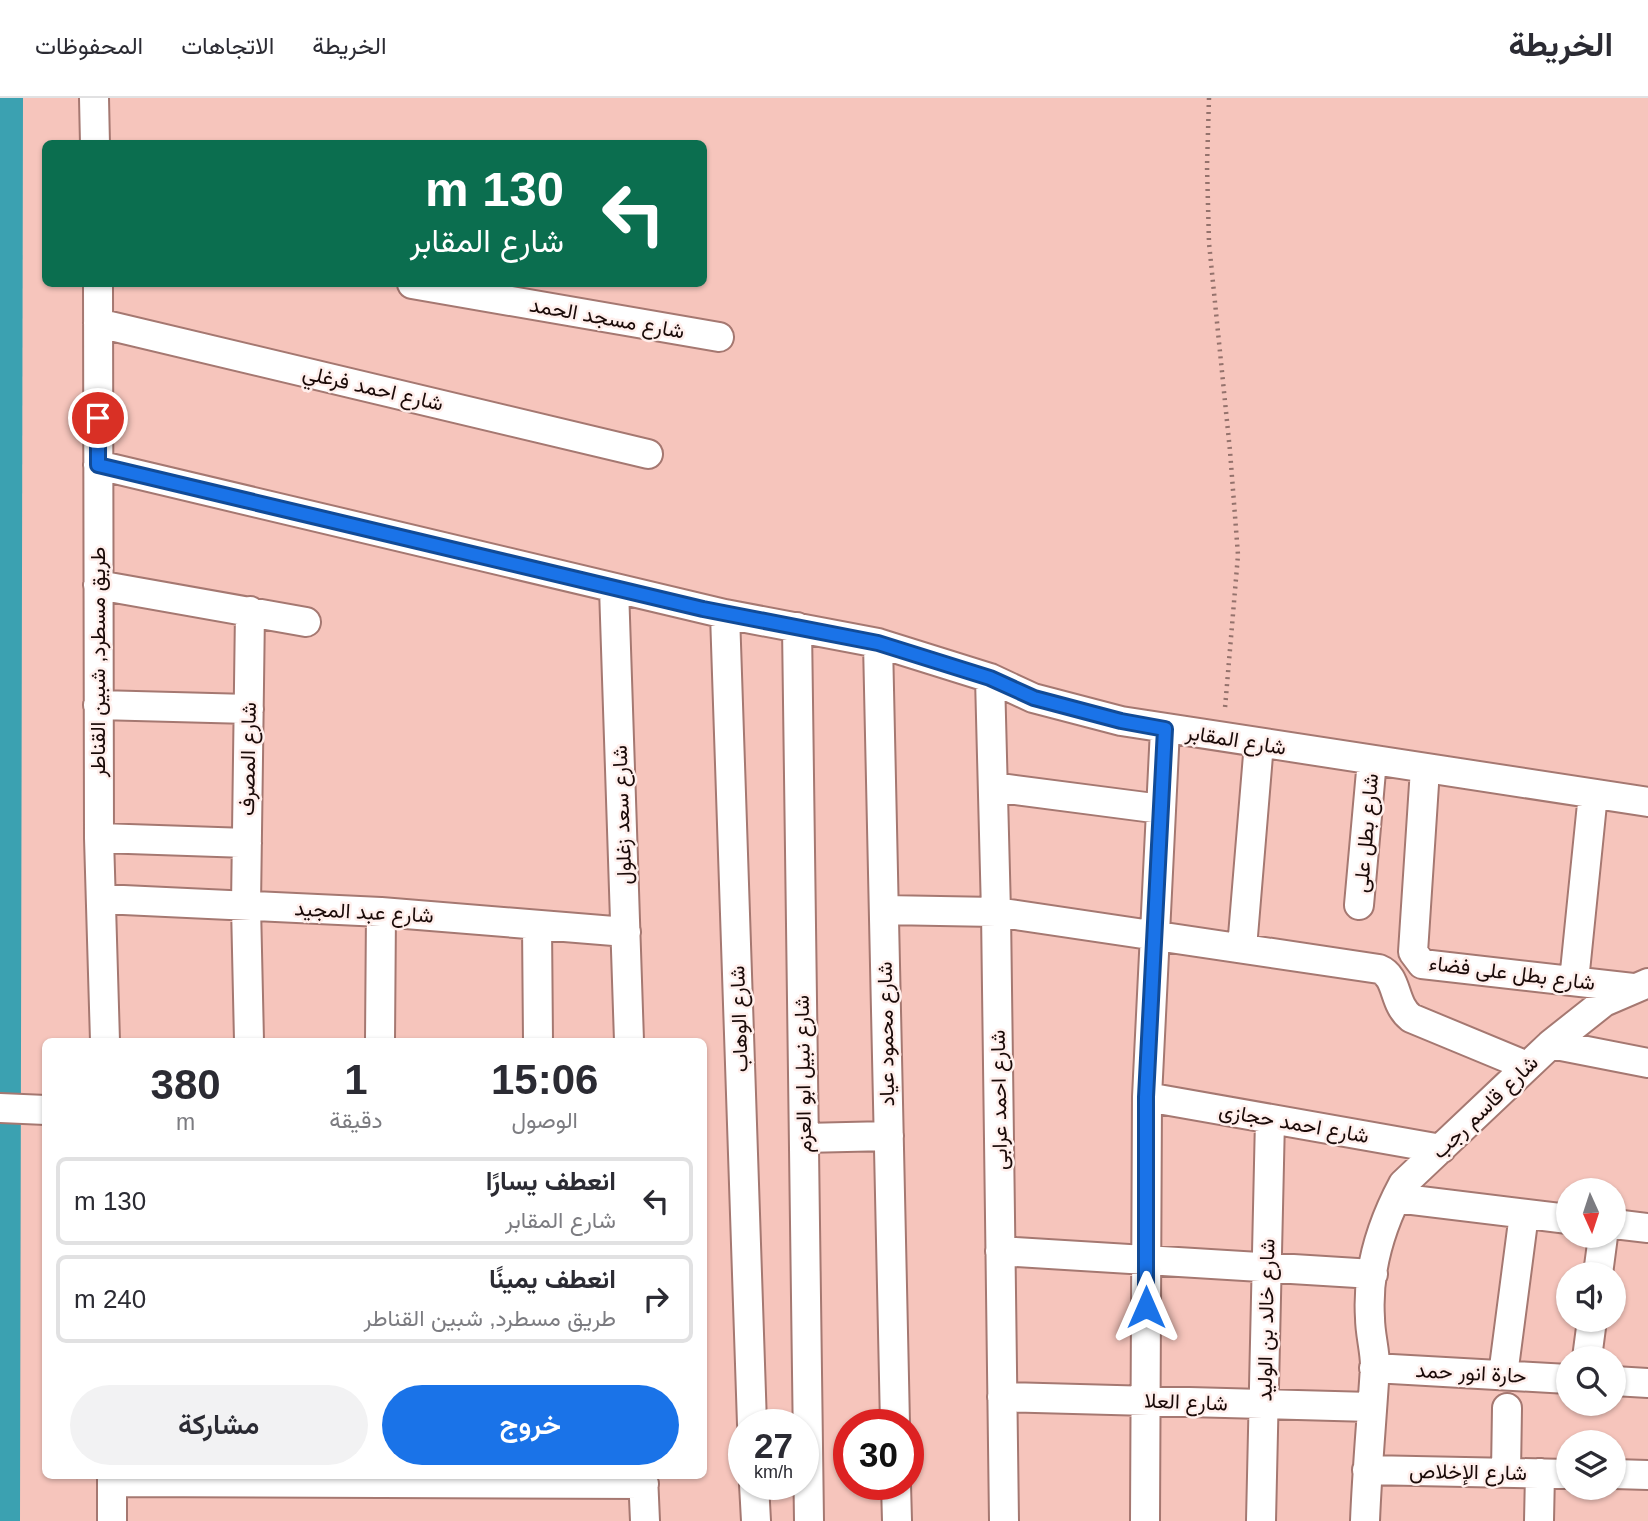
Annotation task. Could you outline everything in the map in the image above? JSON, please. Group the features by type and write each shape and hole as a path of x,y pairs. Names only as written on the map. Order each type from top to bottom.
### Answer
{"street":[{"path":"94,98 95,140"},
{"name":"طريق مسطرد, شبين القناطر","path":"97,287 99,838 105,1038"},
{"name":"شارع مسجد الحمد","path":"429,287 719,337"},
{"name":"شارع احمد فرغلي","path":"98,323 648,453"},
{"name":"شارع المقابر","path":"98,465 725,614 878,643 990,678 1034,698 1121,721 1648,802"},
{"path":"98,585 306,622"},
{"name":"شارع سعد زغلول","path":"614,588 629,1038"},
{"name":"شارع المصرف","path":"249,1038 246,906 250,611"},
{"name":"شارع الوهاب","path":"725,614 752,1409"},
{"name":"شارع نبيل ابو العزم","path":"797,627 809,1521"},
{"name":"شارع محمود عياد","path":"878,643 895,1409"},
{"name":"شارع احمد عرابى","path":"990,678 996,912 1004,1521"},
{"path":"98,705 249,709"},
{"path":"1145,1521 1146,1097 1165,729"},
{"path":"1242,948 1259,743"},
{"name":"شارع بطل على","path":"1359,905 1372,760"},
{"name":"شارع بطل على فضاء","path":"1425,769 1413,952 1416,959 1422,964 1574,981 1641,985"},
{"path":"993,787 1160,809"},
{"path":"1574,981 1593,794"},
{"path":"99,838 247,844"},
{"name":"شارع عبد المجيد","path":"102,899 382,912 626,932"},
{"path":"884,910 996,912 1387,972 1400,1007 1411,1018 1527,1066"},
{"path":"380,1038 382,912"},
{"path":"537,925 538,1038"},
{"name":"شارع قاسم رجب","path":"1365,1521 1374,1368 1370,1315 1373,1274 1384,1222 1395,1198 1403,1184 1551,1044 1604,1002 1641,985"},
{"path":"1551,1044 1648,1063"},
{"name":"شارع احمد حجازى","path":"1146,1097 1441,1149"},
{"path":"0,1108 42,1110"},
{"name":"شارع خالد بن الوليد","path":"1261,1521 1270,1119"},
{"path":"804,1138 888,1136"},
{"path":"1395,1198 1556,1218"},
{"path":"1503,1375 1524,1214"},
{"path":"1626,1225 1648,1228"},
{"path":"1000,1251 1373,1274"},
{"name":"حارة انور حمد","path":"1374,1368 1556,1377"},
{"path":"1626,1382 1648,1383"},
{"name":"شارع العلا","path":"1002,1397 1371,1407"},
{"path":"1506,1472 1507,1408"},
{"name":"شارع الإخلاص","path":"1367,1470 1556,1474"},
{"path":"1539,1473 1539,1521"},
{"path":"1626,1474 1648,1475"},
{"path":"112,1521 112,1479 643,1479 645,1521"},
{"path":"754,1500 755,1521"},
{"path":"896,1500 897,1521"}],"path":[{"path":"1209,98 1209,243 1238,555 1223,737"}],"waterway":[{"path":"4,1521 7,98"}],"route":[{"path":"98,418 98,465 703,609 878,643 990,678 1034,698 1121,721 1165,729 1146,1097 1146,1307"}]}
